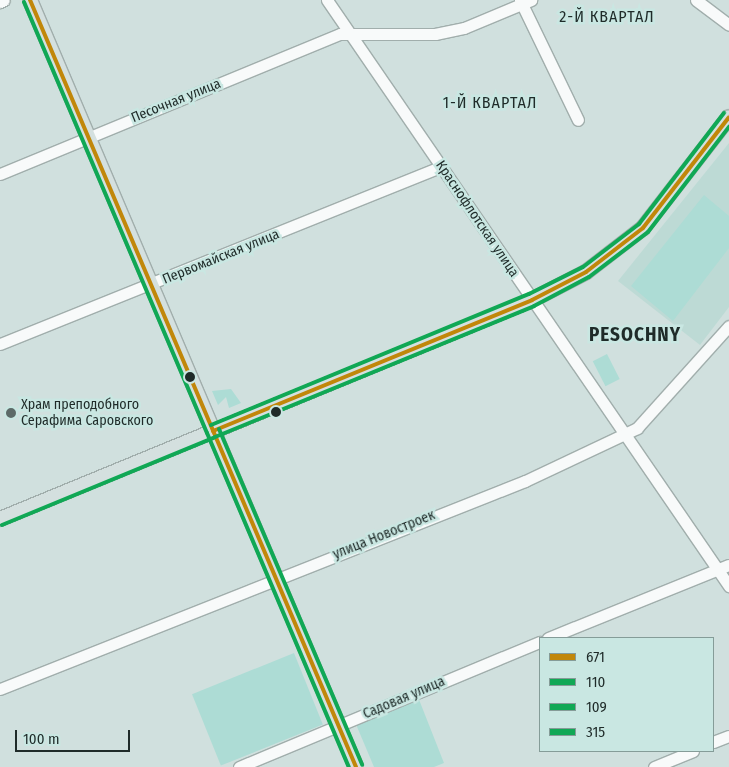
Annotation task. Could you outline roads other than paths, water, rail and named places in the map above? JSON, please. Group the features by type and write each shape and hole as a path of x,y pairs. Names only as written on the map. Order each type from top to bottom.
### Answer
{"main road":[{"path":"30,0 90,136 151,286 356,767"},
{"path":"0,519 532,300 586,272 627,243 662,206 729,117"}],"street":[{"path":"0,2 4,0"},
{"name":"Краснофлотская улица","path":"327,0 729,586"},
{"path":"696,0 729,24"},
{"path":"525,1 578,120"},
{"name":"Песочная улица","path":"0,174 340,34 352,36 435,34 464,28 525,1"},
{"name":"Первомайская улица","path":"0,344 151,286 442,166"},
{"name":"улица Новостроек","path":"0,689 525,480 624,432 648,417 729,326"},
{"path":"550,637 717,568 729,565"},
{"name":"Садовая улица","path":"239,767 539,642"},
{"path":"714,742 729,736"},
{"path":"654,767 691,752"}],"place":[{"name":"Храм преподобного Серафима Саровского","path":"11,413"}],"district":[{"name":"2-Й КВАРТАЛ","path":"607,17"},
{"name":"1-Й КВАРТАЛ","path":"490,103"},
{"name":"PESOCHNY","path":"635,335"}]}
